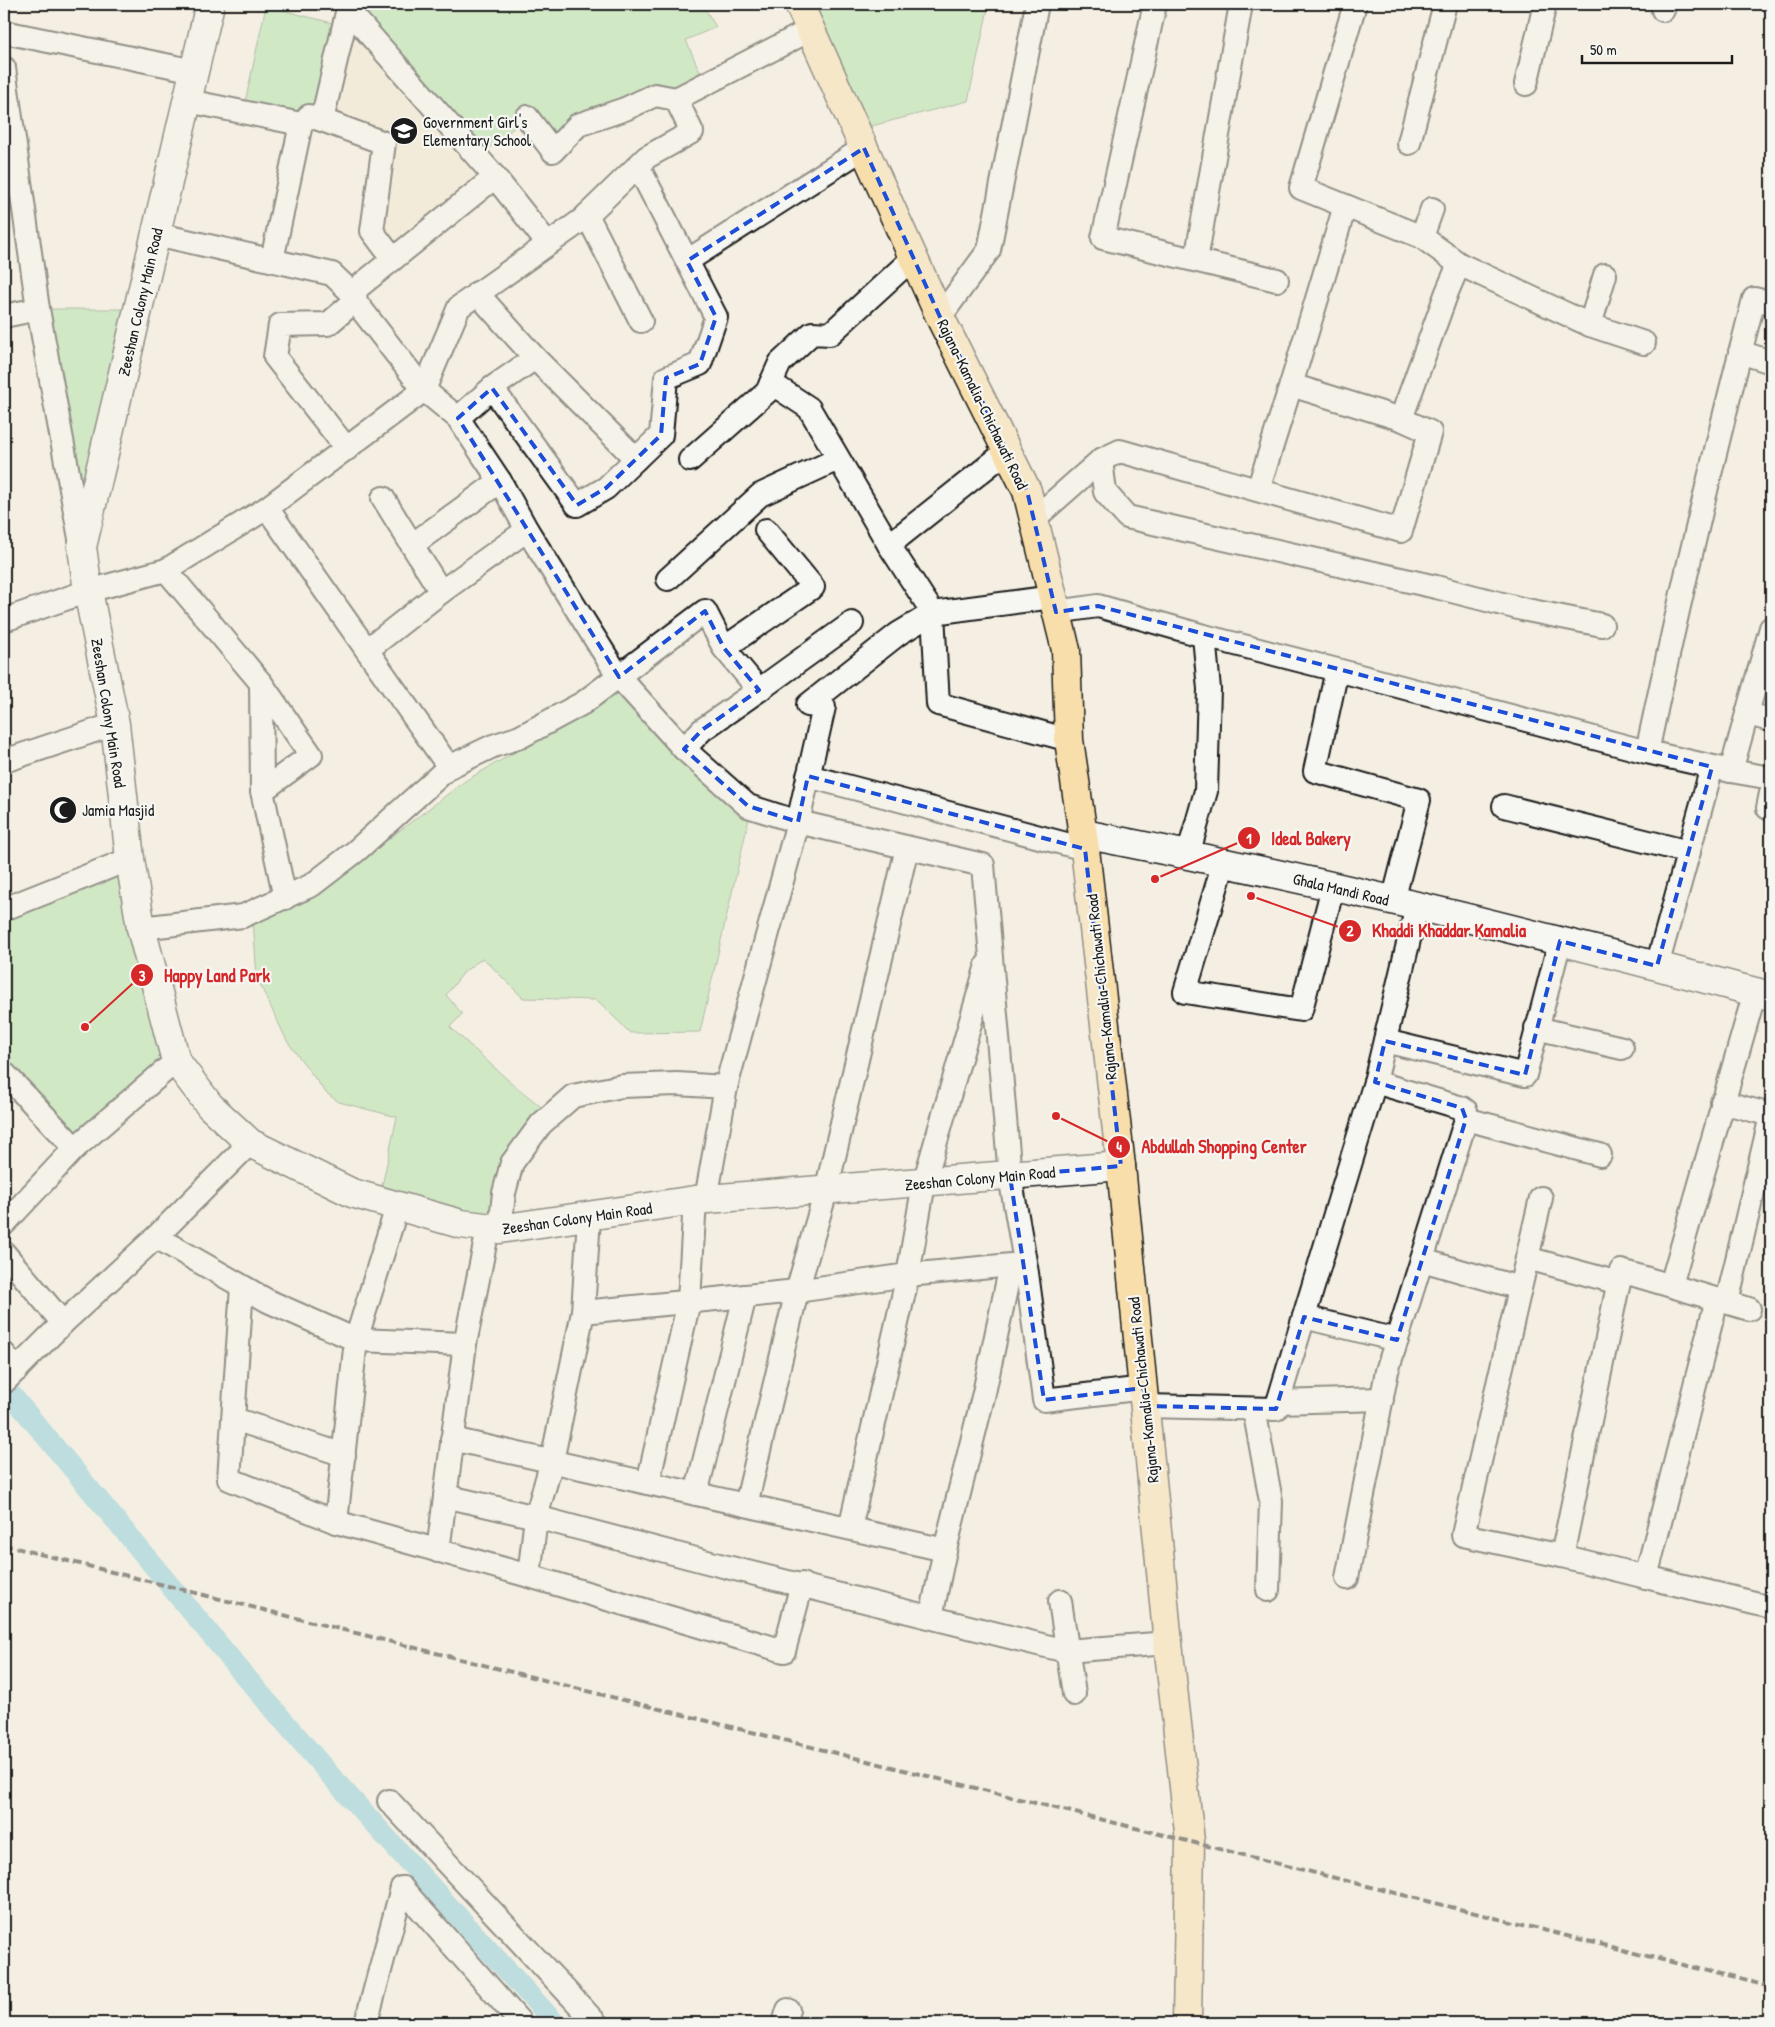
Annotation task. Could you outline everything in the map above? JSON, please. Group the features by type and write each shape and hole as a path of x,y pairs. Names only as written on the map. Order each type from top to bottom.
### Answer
{"main road":[{"name":"Rajana-Kamalia-Chichawati Road","path":"799,4 940,317 1027,492 1066,650 1069,740 1084,842 1121,1166 1168,1643 1190,1841 1187,2023"}],"street":[{"name":"Zeeshan Colony Main Road","path":"210,4 82,547 88,591 115,724 130,860 141,928 176,1062 210,1106 250,1143 352,1193 461,1224 494,1229 701,1200 1121,1166"},
{"path":"940,317 989,250 1036,4"},
{"path":"1155,4 1102,238 1277,280"},
{"path":"1196,260 1241,4"},
{"path":"1355,4 1301,188 1422,237 1459,264 1590,325 1644,343"},
{"path":"1409,143 1445,4"},
{"path":"1526,84 1546,4"},
{"path":"272,260 311,122 348,7"},
{"path":"348,7 495,177 548,244"},
{"path":"527,117 553,151 578,125 625,109 655,95 676,99 810,30"},
{"path":"4,32 195,72"},
{"path":"4,68 38,309 82,547"},
{"path":"4,620 88,591 166,570 267,508 424,390 459,307 588,215 647,157 692,132 676,99"},
{"path":"188,101 311,122 384,143 372,231 393,259"},
{"path":"687,260 864,148"},
{"path":"492,388 577,506 606,488 661,435 666,378 700,364 716,317 638,166"},
{"path":"347,448 275,357 280,325 328,324 355,298 356,289 495,177"},
{"path":"1258,490 1345,206"},
{"path":"1422,237 1432,209"},
{"path":"588,215 641,320"},
{"path":"156,234 332,274 355,298 424,390 458,418 500,481 527,530 620,677 684,749 748,806 798,822 983,866 1018,1264 1044,1400 1144,1397 1276,1409 1375,1082 1385,1041 1419,800 1316,771 1337,670"},
{"path":"690,460 767,392 780,363 812,333 830,334 914,257"},
{"path":"1401,419 1459,264"},
{"path":"1590,325 1605,275"},
{"path":"477,294 535,358 636,459"},
{"path":"1647,752 1682,589 1754,299 1771,303"},
{"path":"4,316 38,309"},
{"path":"1740,352 1771,362"},
{"path":"458,418 492,388 535,358"},
{"path":"771,384 809,408 889,545 933,613 938,704 1069,740"},
{"path":"1034,519 1101,460 1120,451 1401,531 1430,432 1401,419 1291,385"},
{"path":"889,545 1007,451"},
{"path":"668,579 760,495 838,459"},
{"path":"1101,460 1105,492 1127,517 1602,626"},
{"path":"412,545 500,481"},
{"path":"383,498 441,592"},
{"path":"267,508 450,767"},
{"path":"367,650 441,592 527,530"},
{"path":"724,648 813,587 766,530"},
{"path":"166,570 261,682 311,755 262,791"},
{"path":"648,1483 689,1301 701,1200 726,1087 798,822 824,707 808,705 898,634 933,613 1055,604 1098,606 1204,636 1647,752 1771,778"},
{"path":"141,928 243,916 312,885 356,851 450,767 493,746 520,738 583,703 620,677 705,611 724,648 759,690"},
{"path":"684,749 702,730 852,623"},
{"path":"1657,966 1689,852 1722,769 1747,714 1771,628"},
{"path":"1188,855 1206,791 1208,689 1204,636"},
{"path":"261,682 262,791 285,898"},
{"path":"1747,714 1771,720"},
{"path":"4,760 115,724"},
{"path":"808,776 1084,842"},
{"path":"1771,793 1768,808 1771,808"},
{"path":"1504,806 1689,852"},
{"name":"Ghala Mandi Road","path":"1084,842 1188,855 1224,862 1560,941 1763,994"},
{"path":"746,1505 797,1291 826,1191 907,848"},
{"path":"4,909 130,860"},
{"path":"1224,862 1185,992 1301,1010 1333,887"},
{"path":"1385,1041 1525,1075 1560,941"},
{"path":"850,1528 908,1275 924,1183 991,952"},
{"path":"1671,1285 1722,1102 1763,994"},
{"path":"1536,1028 1622,1048"},
{"path":"4,1224 75,1148 176,1062"},
{"path":"4,1073 75,1148"},
{"path":"1347,1578 1387,1371 1466,1119 1466,1111 1462,1108 1375,1082"},
{"path":"438,1551 465,1344 512,1162 540,1124 573,1096 622,1086 677,1084 726,1087"},
{"path":"1646,1577 1771,1116 1722,1102"},
{"path":"1466,1119 1600,1156"},
{"path":"9,1370 156,1237 250,1143"},
{"path":"1540,1198 1463,1535 1562,1556 1771,1607"},
{"path":"336,1522 356,1340 397,1207"},
{"path":"529,1576 536,1517 552,1461 583,1312 589,1217"},
{"path":"156,1237 268,1301 356,1340 465,1344"},
{"path":"4,1253 63,1323"},
{"path":"1527,1258 1619,1283"},
{"path":"1422,1260 1520,1288"},
{"path":"583,1312 797,1291 908,1275 1018,1264"},
{"path":"931,1617 945,1550 1018,1264"},
{"path":"1562,1556 1621,1270 1749,1309"},
{"path":"242,1286 229,1479 336,1522 529,1576 784,1651 802,1584"},
{"path":"696,1494 745,1296"},
{"path":"1304,1317 1397,1340"},
{"path":"1278,1402 1382,1399"},
{"path":"1254,1408 1271,1501 1268,1590"},
{"path":"234,1419 344,1455"},
{"path":"452,1439 945,1550"},
{"path":"445,1496 536,1517 711,1563 802,1584 1066,1651 1168,1643"},
{"path":"1060,1601 1066,1651 1074,1694"},
{"path":"389,1801 596,2023"},
{"path":"366,2023 402,1888 521,2023"}],"highlighted area":[{"path":"864,148 940,317 1027,491 1056,612 1098,606 1712,767 1657,966 1560,941 1525,1075 1385,1041 1375,1082 1462,1108 1466,1119 1397,1340 1304,1317 1276,1409 1146,1406 1144,1388 1044,1400 1010,1176 1121,1166 1085,849 808,776 798,822 748,806 684,749 702,730 759,690 724,648 705,611 619,677 458,418 492,388 577,505 606,488 661,435 666,378 700,364 716,317 687,261"}],"shaded area":[{"name":"Government Girl's Elementary School","path":"350,13 495,177 393,259 372,231 384,143 322,120"}],"green space":[{"path":"349,4 702,4 716,27 686,40 705,84 655,95 553,151 527,117 477,158"},
{"path":"800,4 989,4 968,101 856,130"},
{"path":"266,6 344,26 322,120 243,112"},
{"path":"38,309 139,309 82,547"},
{"path":"620,687 750,814 700,1032 630,1033 597,1000 523,998 483,958 465,971 446,995 462,1014 450,1027 508,1080 545,1110 494,1214 458,1210 382,1186 397,1117 339,1102 326,1093 287,1041 257,978 253,919 361,860 465,781"},
{"path":"130,859 176,1061 78,1145 4,1070 4,909"}],"waterway":[{"path":"4,1386 245,1676 337,1783 555,2023"}],"railway":[{"path":"4,1545 1771,1987"}],"place":[{"name":"Government Girl's Elementary School","path":"404,131"},
{"name":"Jamia Masjid","path":"63,810"},
{"name":"Ideal Bakery","path":"1155,879"},
{"name":"Khaddi Khaddar Kamalia","path":"1251,896"},
{"name":"Happy Land Park","path":"85,1027"},
{"name":"Abdullah Shopping Center","path":"1056,1116"}]}
